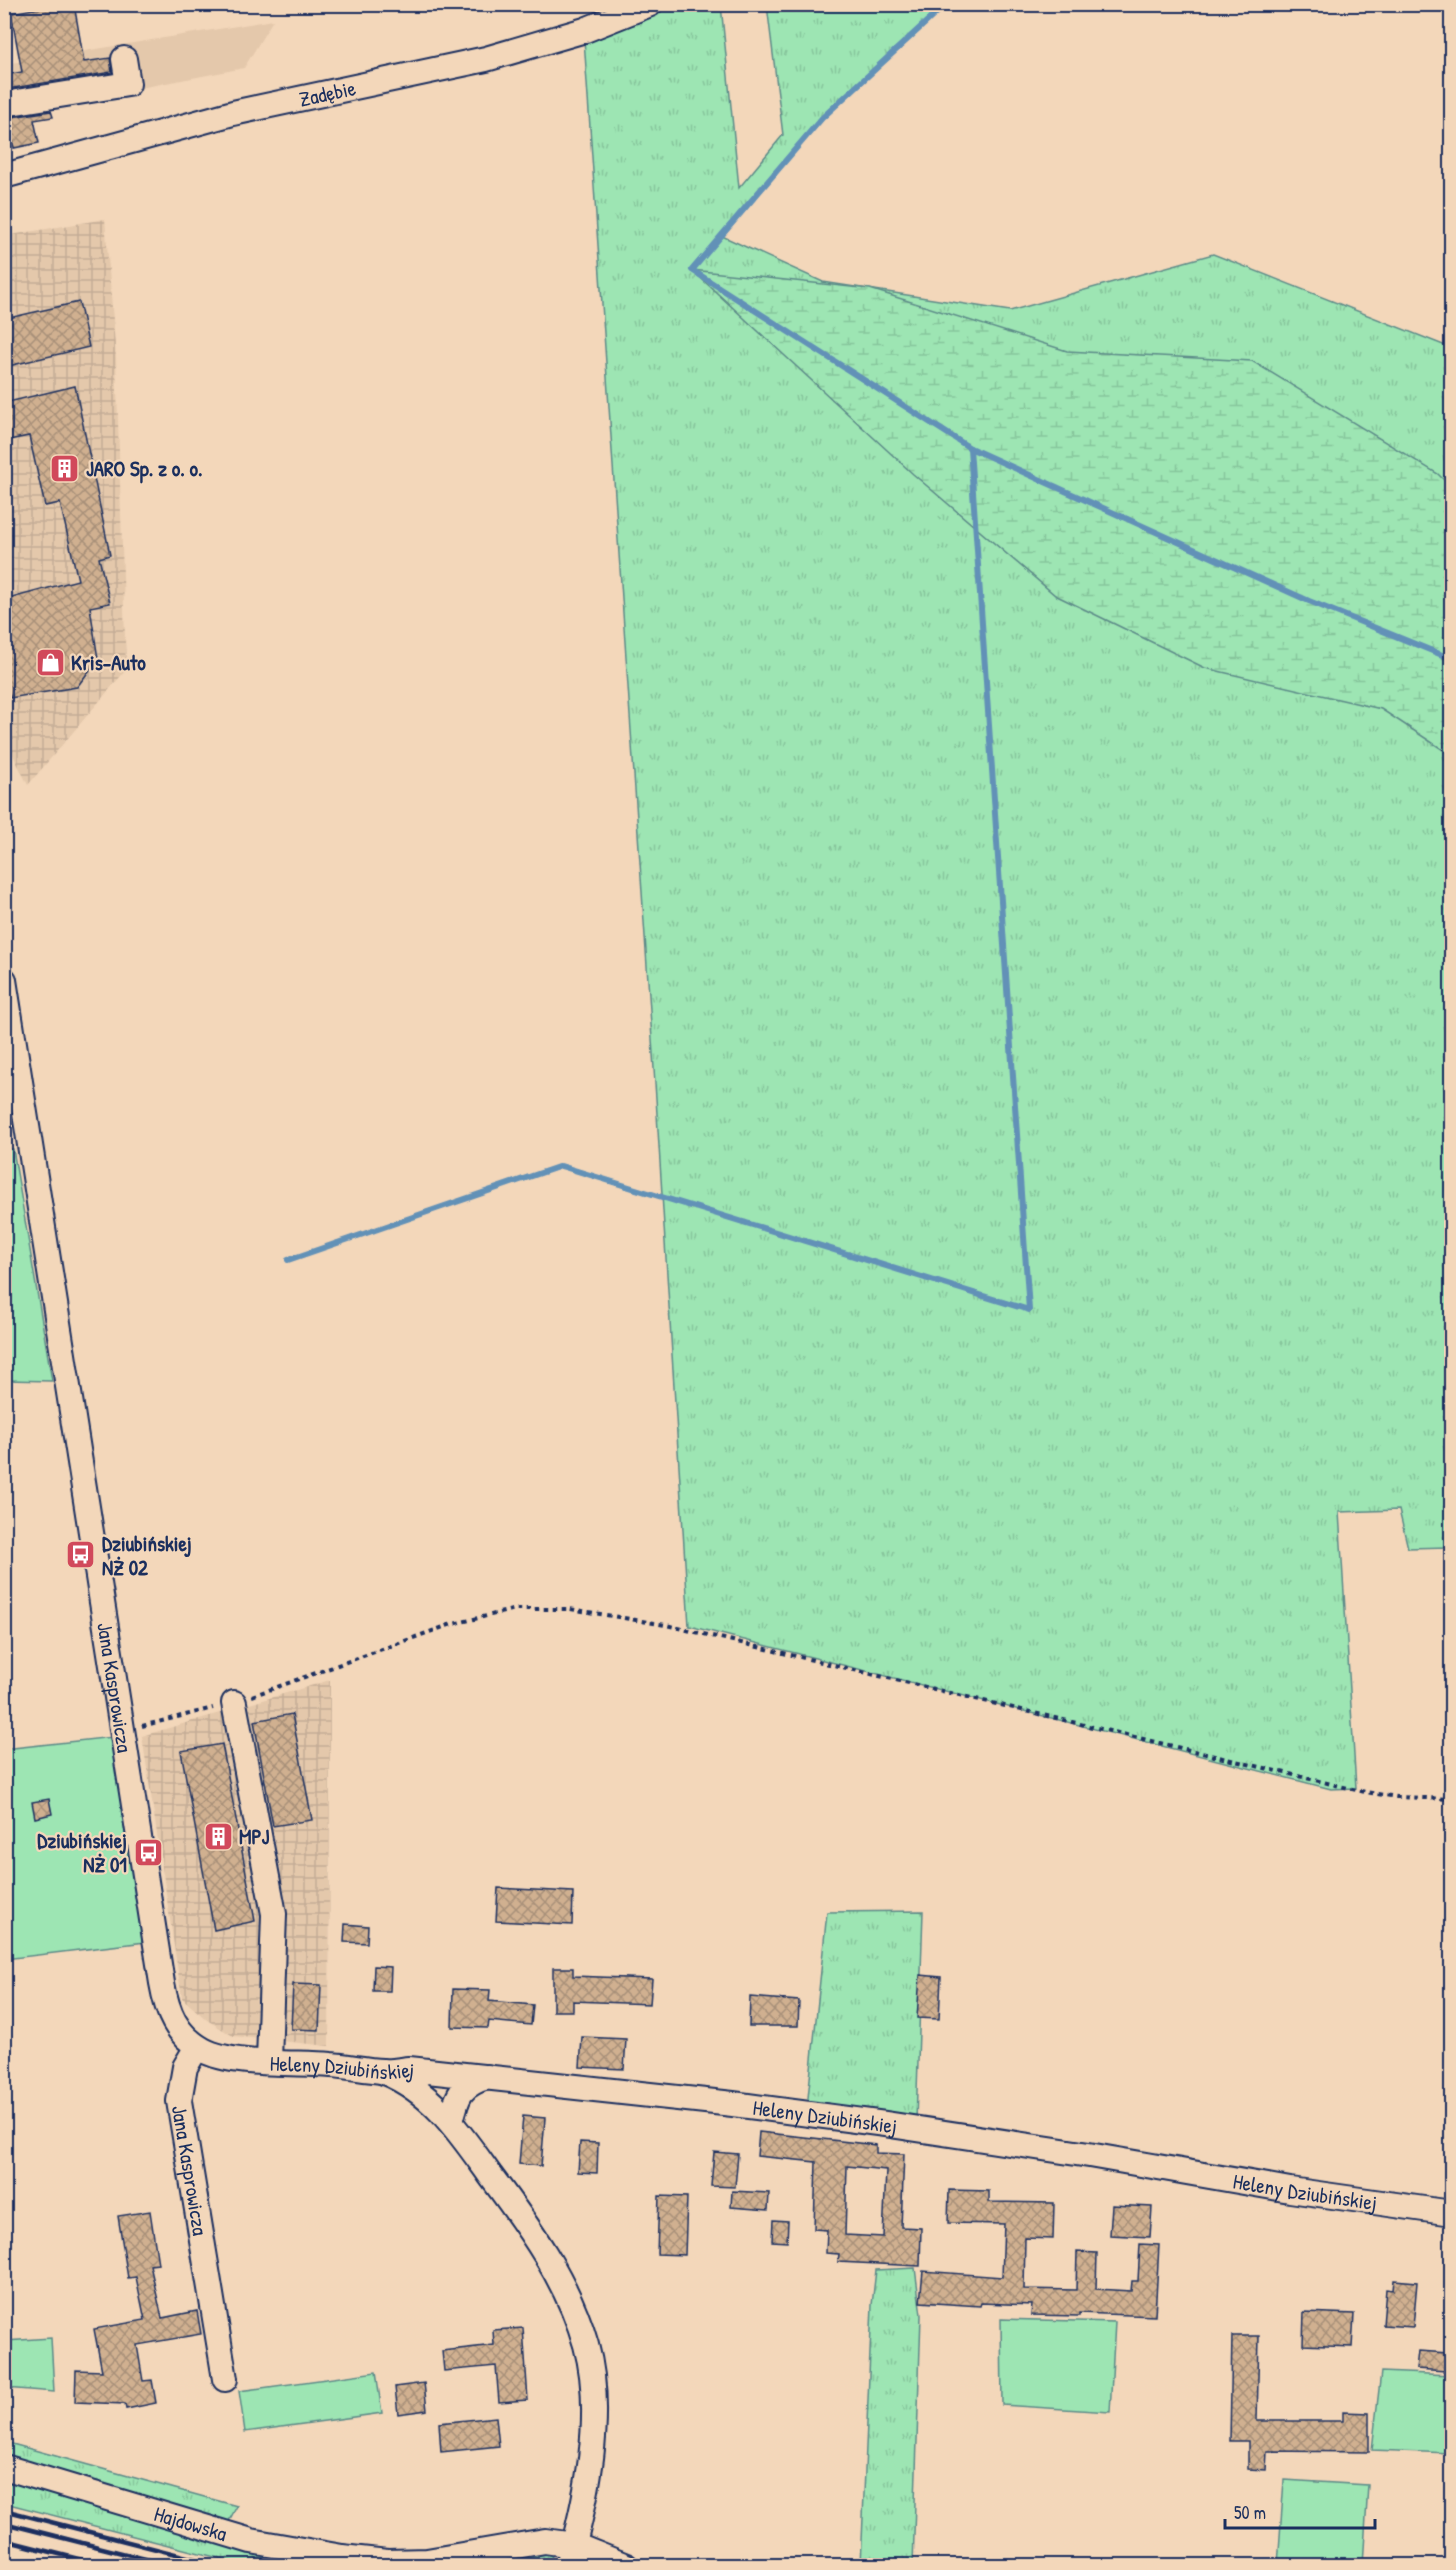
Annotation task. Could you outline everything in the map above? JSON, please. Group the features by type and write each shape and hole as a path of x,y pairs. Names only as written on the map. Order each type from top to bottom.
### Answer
{"street":[{"name":"Zadębie","path":"4,176 233,113 486,59 585,30 650,4"},
{"path":"4,104 128,84 124,59"},
{"name":"Jana Kasprowicza","path":"4,980 167,2008 177,2027 197,2047 185,2067 179,2101 225,2379"},
{"path":"234,1702 274,1914 268,2061"},
{"name":"Heleny Dziubińskiej","path":"197,2047 223,2057 359,2066 381,2071 409,2069 621,2094 732,2104 885,2124 1089,2155 1290,2190 1452,2213"},
{"path":"381,2071 418,2090 451,2122 510,2201 549,2260 572,2305 586,2346 592,2386 591,2457 571,2555"},
{"path":"451,2122 461,2091 469,2084 487,2077"},
{"name":"Hajdowska","path":"4,2467 251,2541 342,2557 387,2562 427,2561 545,2541 571,2555 626,2565"}],"path":[{"path":"123,1730 234,1702 449,1625 516,1609 570,1609 677,1628 1365,1792 1397,1797 1452,1799"}],"shaded area":[{"path":"273,20 244,68 5,114 5,64"},
{"path":"105,219 116,358 126,670 28,785 5,739 5,236"},
{"path":"330,1680 329,2046 233,2036 207,2020 182,1998 142,1736"}],"green space":[{"path":"665,5 721,5 739,188 783,135 767,5 946,5 822,118 722,236 823,282 1010,311 1213,254 1451,348 1451,1602 1448,1547 1408,1548 1399,1510 1339,1512 1356,1788 1331,1789 689,1626 656,1098 584,39"},
{"path":"692,270 870,289 1067,351 1252,361 1438,474 1451,487 1451,755 1381,709 1205,668 1055,595 913,474"},
{"path":"13,1149 52,1381 5,1380 4,1150"},
{"path":"113,1737 145,1942 5,1959 4,1749"},
{"path":"923,1911 916,2121 807,2108 827,1912"},
{"path":"915,2268 921,2315 913,2565 861,2565 872,2305 876,2270"},
{"path":"1001,2319 1115,2322 1110,2412 1002,2405"},
{"path":"51,2338 54,2392 5,2388 5,2341"},
{"path":"376,2372 382,2413 245,2432 239,2391"},
{"path":"1381,2372 1451,2375 1451,2453 1372,2450"},
{"path":"5,2442 237,2506 225,2528 5,2466"},
{"path":"4,2475 358,2565 246,2565 5,2503"},
{"path":"1284,2480 1368,2485 1363,2565 1278,2565"},
{"path":"548,2552 558,2565 462,2566"}],"building":[{"path":"74,4 84,62 110,58 112,72 7,89 5,75 22,72 11,13"},
{"path":"51,111 53,117 34,120 39,143 14,148 8,124 13,123 12,117"},
{"path":"79,302 89,347 4,367 4,319"},
{"path":"75,386 110,555 99,558 110,603 90,607 98,659 77,687 10,698 4,665 4,600 78,580 60,503 45,506 29,436 4,441 4,403"},
{"path":"292,1714 312,1820 273,1826 254,1721"},
{"name":"MPJ","path":"222,1744 255,1921 214,1930 181,1751"},
{"path":"49,1799 52,1814 35,1818 32,1802"},
{"path":"498,1888 573,1892 572,1925 496,1921"},
{"path":"345,1924 368,1926 367,1943 344,1942"},
{"path":"374,1966 391,1967 390,1991 373,1991"},
{"path":"553,1968 573,1968 573,1976 652,1979 650,2004 573,2001 573,2011 553,2011"},
{"path":"920,1975 941,1977 939,2019 917,2018"},
{"path":"293,1984 321,1985 319,2030 291,2029"},
{"path":"453,1989 490,1990 489,2001 533,2005 531,2025 489,2021 488,2028 452,2027"},
{"path":"750,1997 799,2001 798,2026 749,2026"},
{"path":"582,2037 626,2039 624,2069 580,2067"},
{"path":"523,2116 545,2118 541,2166 519,2164"},
{"path":"759,2132 876,2145 876,2153 904,2154 901,2227 921,2228 920,2266 838,2262 839,2254 826,2253 827,2230 814,2229 816,2162 757,2156","holes":["847,2166 886,2170 883,2237 845,2235"]},
{"path":"580,2142 598,2143 597,2173 578,2172"},
{"path":"714,2152 738,2154 735,2187 711,2186"},
{"path":"949,2190 989,2191 989,2202 1054,2203 1053,2239 1025,2238 1024,2289 1076,2290 1077,2252 1097,2253 1096,2289 1131,2291 1132,2281 1138,2281 1140,2244 1159,2245 1155,2316 1079,2313 1079,2316 1031,2315 1032,2305 981,2303 980,2306 920,2302 923,2271 1002,2277 1004,2224 948,2223"},
{"path":"732,2191 769,2193 768,2210 731,2207"},
{"path":"659,2196 687,2197 685,2255 657,2254"},
{"path":"1112,2205 1152,2207 1150,2237 1110,2235"},
{"path":"150,2211 158,2264 150,2265 162,2318 197,2311 201,2334 137,2345 143,2381 152,2380 156,2403 126,2409 125,2404 75,2402 76,2370 102,2371 94,2329 145,2320 136,2277 128,2278 118,2216"},
{"path":"773,2220 788,2221 787,2242 772,2241"},
{"path":"1394,2280 1417,2282 1413,2327 1383,2325 1386,2289 1393,2290"},
{"path":"1304,2312 1354,2314 1352,2347 1303,2345"},
{"path":"523,2328 528,2400 499,2402 496,2366 444,2371 442,2351 494,2345 493,2330"},
{"path":"1232,2336 1259,2336 1257,2421 1343,2421 1343,2412 1369,2413 1369,2452 1267,2451 1266,2470 1248,2469 1248,2441 1230,2441"},
{"path":"1418,2351 1448,2353 1446,2371 1416,2369"},
{"path":"424,2383 427,2410 398,2414 395,2387"},
{"path":"496,2417 499,2446 441,2452 439,2423"}],"waterway":[{"path":"946,4 822,118 692,270 970,448"},
{"path":"288,1260 561,1166 1029,1310 970,448 1309,601 1452,659"}],"railway":[{"path":"4,2510 222,2566"},
{"path":"4,2523 173,2566"},
{"path":"4,2540 106,2566"},
{"path":"4,2558 33,2566"}],"place":[{"name":"JARO Sp. z o. o.","path":"65,468"},
{"name":"Kris-Auto","path":"50,662"},
{"name":"Dziubińskiej NŻ 02","path":"81,1555"},
{"name":"MPJ","path":"218,1836"},
{"name":"Dziubińskiej NŻ 01","path":"148,1852"}]}
